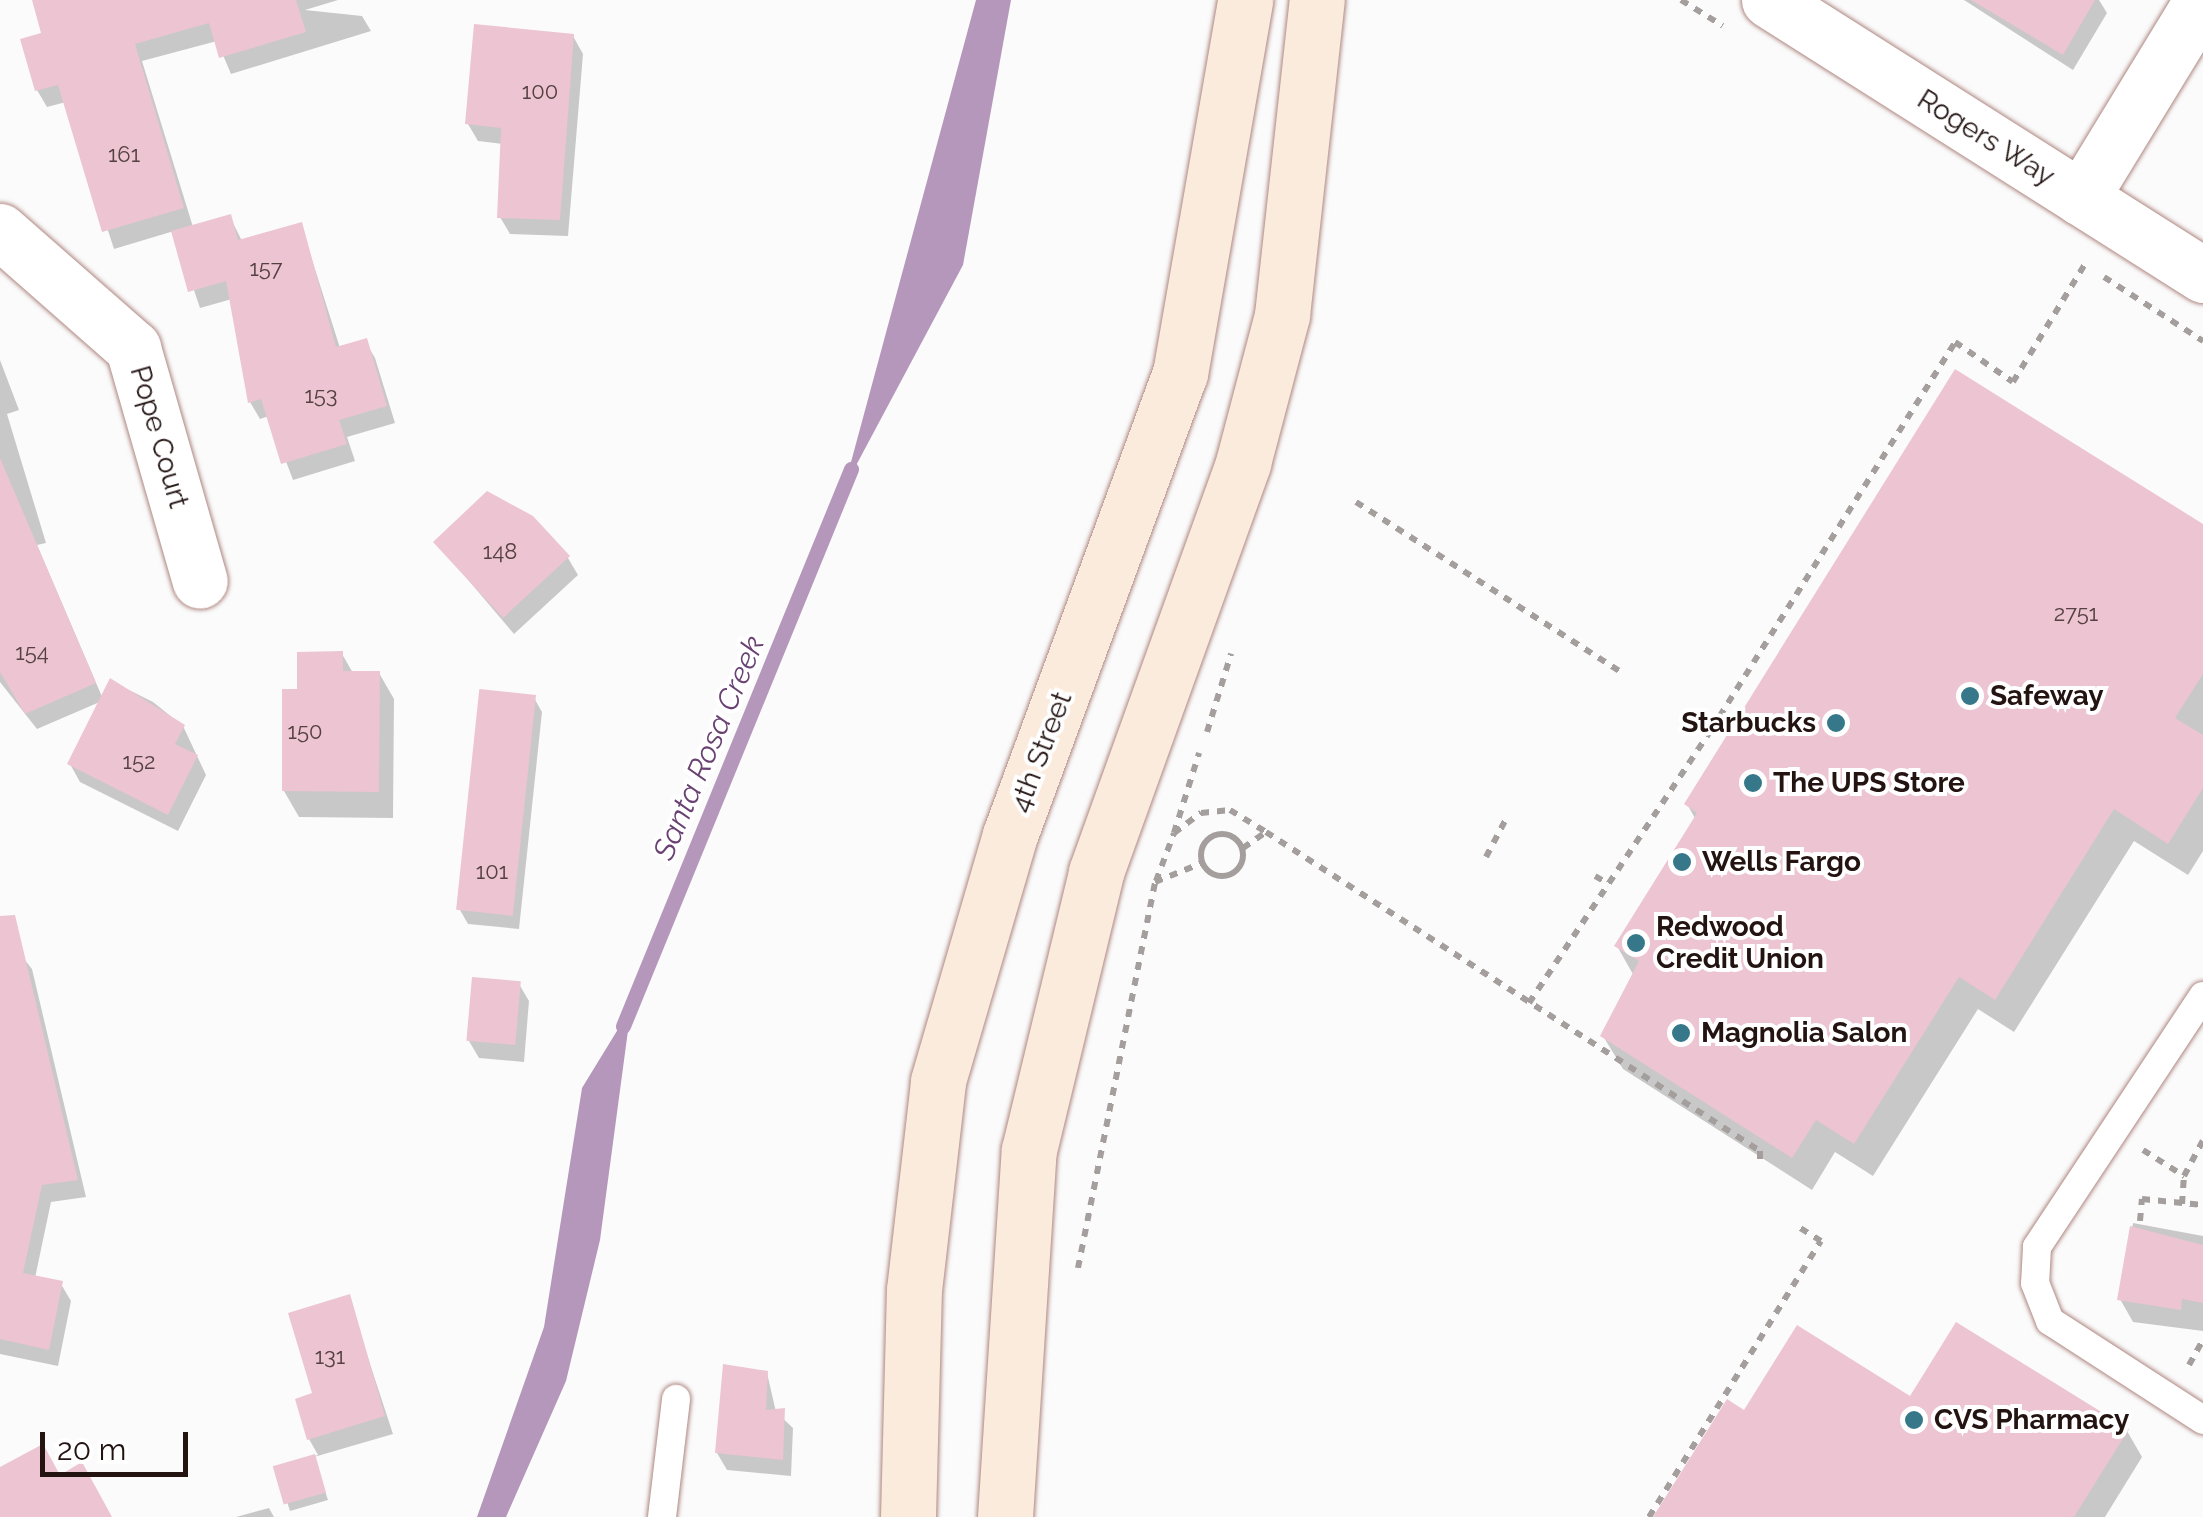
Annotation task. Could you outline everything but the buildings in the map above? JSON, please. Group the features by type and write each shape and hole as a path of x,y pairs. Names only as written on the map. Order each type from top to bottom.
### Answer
{"main road":[{"name":"4th Street","path":"908,1517 914,1290 938,1081 1010,835 1180,374 1245,0"},
{"path":"1005,1517 1030,1150 1096,872 1242,463 1282,314 1317,0"}],"street":[{"name":"Rogers Way","path":"1769,0 2078,223 2203,274"},
{"path":"2078,223 2202,0"},
{"name":"Pope Court","path":"0,230 133,348 200,582"}],"lane":[{"path":"2203,996 2037,1247 2035,1283 2050,1321 2203,1420"},
{"path":"662,1517 676,1399"}],"path":[{"path":"1529,1002 1711,730 1955,342 2013,382 2089,258 2078,223"},
{"path":"1356,502 1624,674"},
{"path":"1692,718 1711,730"},
{"path":"1074,1283 1155,882 1174,833 1200,813 1230,810 1266,832 1760,1151 1760,1163"},
{"path":"1486,857 1506,820"},
{"path":"1202,863 1212,874 1234,874 1243,848 1266,832"},
{"path":"1155,882 1202,863 1215,834 1243,848"},
{"path":"1595,876 1609,884"},
{"path":"2182,1204 2184,1176 2203,1141"},
{"path":"2131,1149 2184,1176"},
{"path":"2140,1222 2142,1199 2203,1206"},
{"path":"1650,1517 1821,1241 1800,1228"},
{"path":"2176,1370 2203,1340"}],"shaded area":[{"path":"976,0 1011,0 963,265 844,488"},
{"path":"631,1008 600,1240 566,1381 506,1517 477,1517 544,1327 582,1088"}],"waterway":[{"name":"Santa Rosa Creek","path":"623,1026 851,469"}],"place":[{"name":"Safeway","path":"1970,696"},
{"name":"Starbucks","path":"1836,723"},
{"name":"The UPS Store","path":"1753,783"},
{"name":"Wells Fargo","path":"1682,862"},
{"name":"Redwood Credit Union","path":"1636,943"},
{"name":"Magnolia Salon","path":"1681,1033"},
{"name":"CVS Pharmacy","path":"1914,1420"}]}
